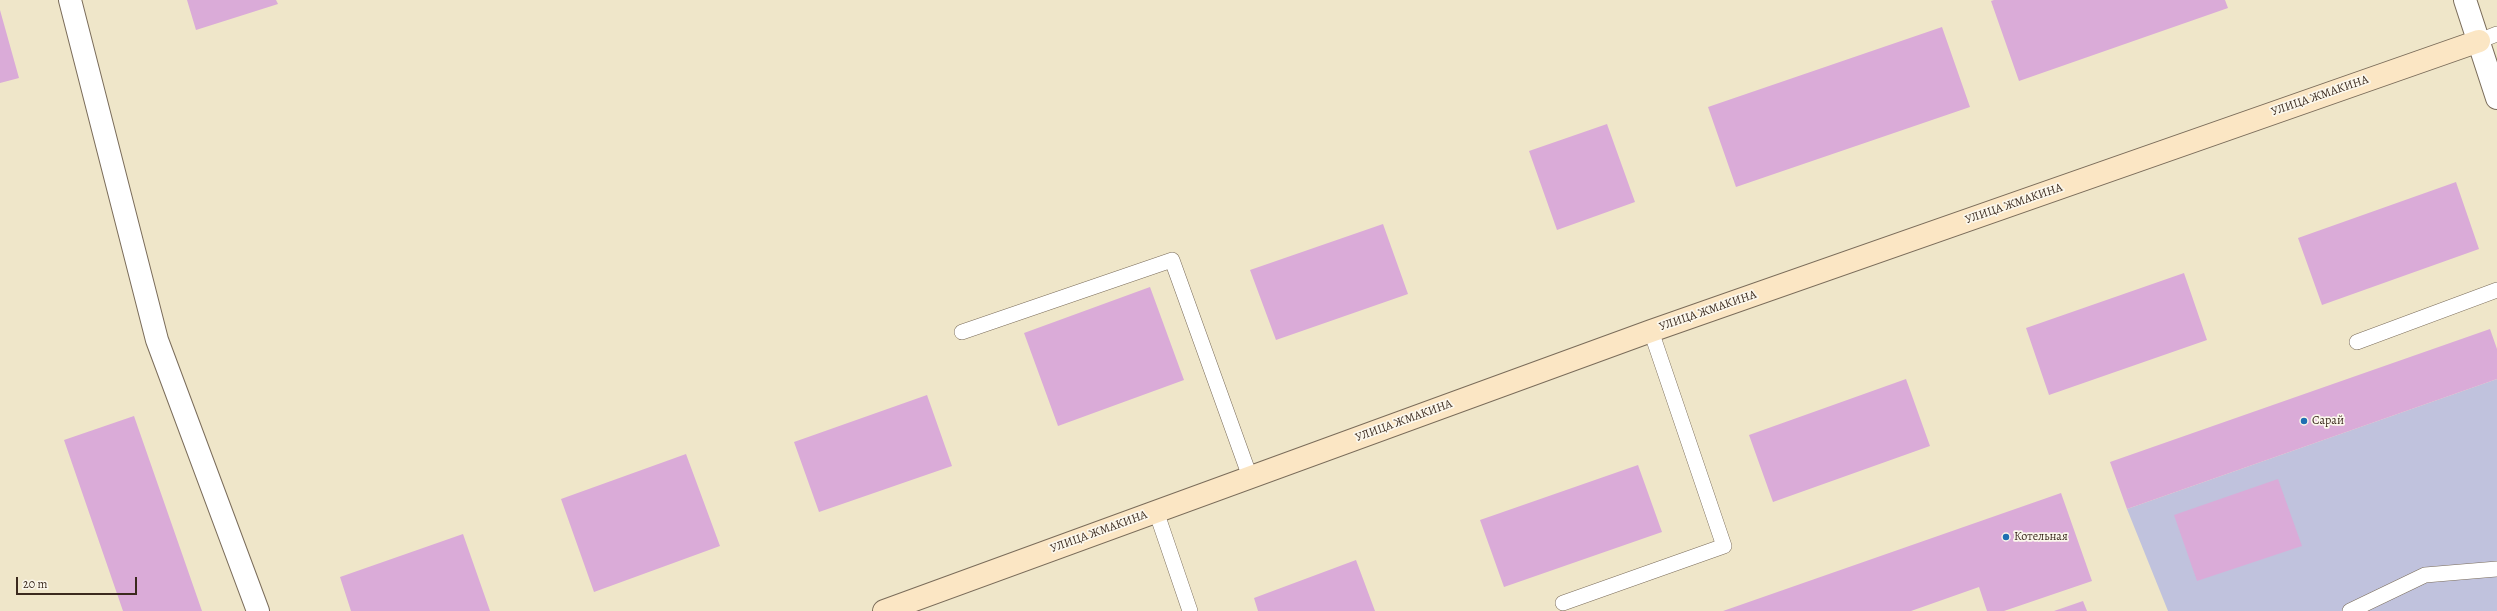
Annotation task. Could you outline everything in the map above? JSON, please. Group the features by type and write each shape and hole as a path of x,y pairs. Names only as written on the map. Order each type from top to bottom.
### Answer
{"street":[{"path":"70,0 157,340 258,611"},
{"path":"2465,0 2488,37 2497,98"},
{"name":"УЛИЦА ЖМАКИНА","path":"884,611 1651,331 2488,37"}],"lane":[{"path":"962,332 1172,260 1250,477"},
{"path":"2357,342 2497,290"},
{"path":"1563,603 1724,546 1651,331"},
{"path":"1156,512 1190,611"},
{"path":"2350,611 2425,575 2497,569"}],"shaded area":[{"path":"2497,379 2497,611 2168,611 2127,509"}],"building":[{"path":"187,0 276,0 278,4 196,30"},
{"path":"2225,0 2228,8 2019,81 1991,1"},
{"path":"0,10 19,78 0,83"},
{"path":"1942,27 1970,107 1736,187 1708,107"},
{"path":"1607,124 1635,202 1557,230 1529,151"},
{"path":"2456,182 2479,249 2322,305 2298,238"},
{"path":"1383,224 1408,294 1276,340 1250,270"},
{"path":"2184,273 2207,340 2049,395 2026,328"},
{"path":"1150,287 1184,380 1058,426 1024,333"},
{"name":"Сарай","path":"2490,329 2497,349 2497,379 2127,509 2110,462"},
{"path":"1906,379 1930,446 1773,502 1749,435"},
{"path":"927,395 952,466 819,512 794,442"},
{"path":"134,416 202,611 123,611 64,440"},
{"path":"686,454 720,546 594,592 561,499"},
{"path":"1638,465 1662,532 1504,587 1480,520"},
{"path":"2278,479 2302,546 2197,581 2174,515"},
{"name":"Котельная","path":"2061,493 2092,581 2004,611 1987,611 1979,587 1911,611 1723,611"},
{"path":"463,534 490,611 351,611 340,577"},
{"path":"1356,560 1375,611 1258,611 1254,598"},
{"path":"2083,601 2087,611 2054,611"}],"place":[{"name":"Сарай","path":"2304,421"},
{"name":"Котельная","path":"2006,537"}]}
